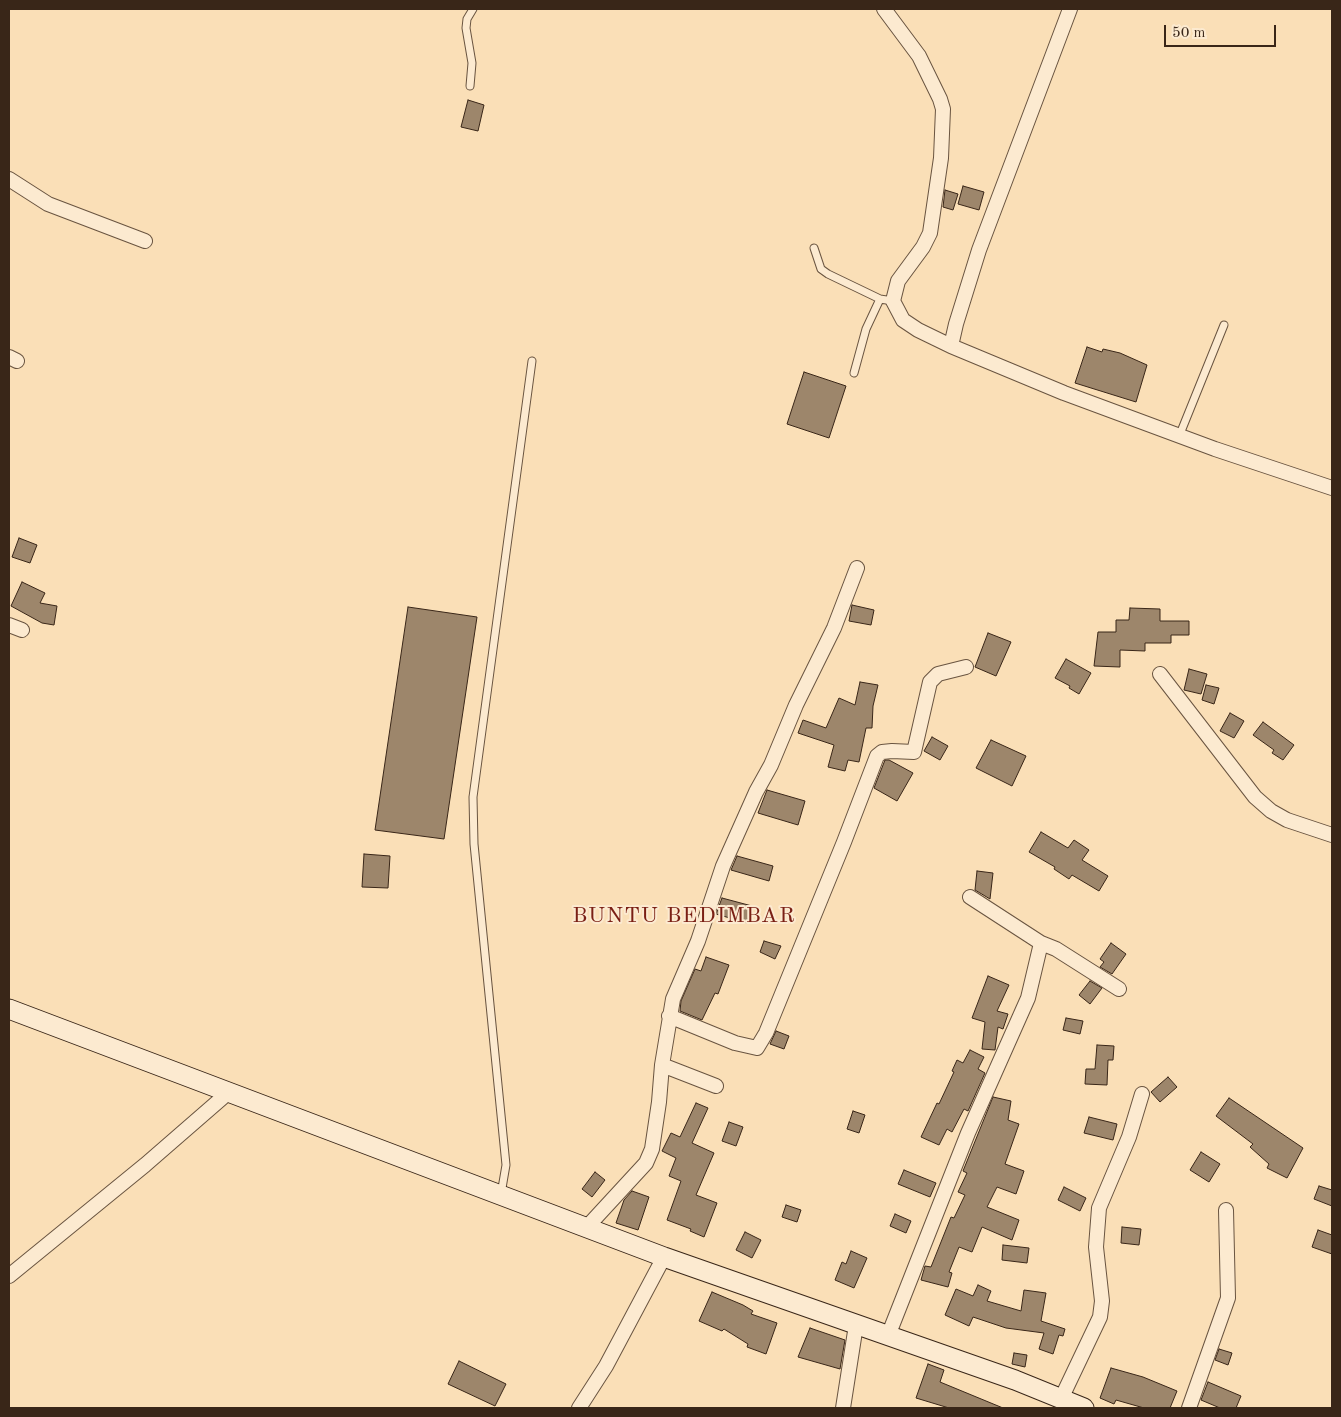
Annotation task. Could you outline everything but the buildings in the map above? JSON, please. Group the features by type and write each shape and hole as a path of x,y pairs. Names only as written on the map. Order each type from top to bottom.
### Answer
{"street":[{"path":"884,9 919,56 943,109 941,158 930,233 923,247 898,281 887,300 903,320 918,330 951,346 1081,400 1332,488"},
{"path":"951,346 956,324 980,250 1070,9"},
{"path":"9,179 48,204 145,241"},
{"path":"587,1227 646,1163 654,1138 662,1065 673,999 698,941 723,866 771,765 796,705 834,628 857,568"},
{"path":"9,625 22,630"},
{"path":"669,1016 735,1043 758,1048 766,1034 841,851 877,756 882,752 914,752 930,682 938,674 966,667"},
{"path":"1160,674 1255,797 1271,811 1287,820 1332,835"},
{"path":"970,897 1041,944 1056,949 1119,989"},
{"path":"888,1336 968,1133 1028,998 1041,944"},
{"path":"9,1009 664,1257 1014,1380 1084,1408"},
{"path":"662,1065 716,1086"},
{"path":"9,1276 145,1165 219,1088"},
{"path":"1061,1399 1100,1317 1102,1301 1096,1247 1099,1208 1129,1137 1142,1094"},
{"path":"1189,1408 1228,1298 1226,1210"},
{"path":"579,1408 611,1358 664,1257"},
{"path":"843,1408 856,1325"}],"lane":[{"path":"470,86 472,63 466,28 467,19 473,9"},
{"path":"814,248 821,269 828,274 887,300 870,317 854,374"},
{"path":"1180,434 1224,325"},
{"path":"500,1194 506,1165 474,844 473,797 532,361"}],"district":[{"name":"BUNTU BEDIMBAR","path":"684,916"}]}
